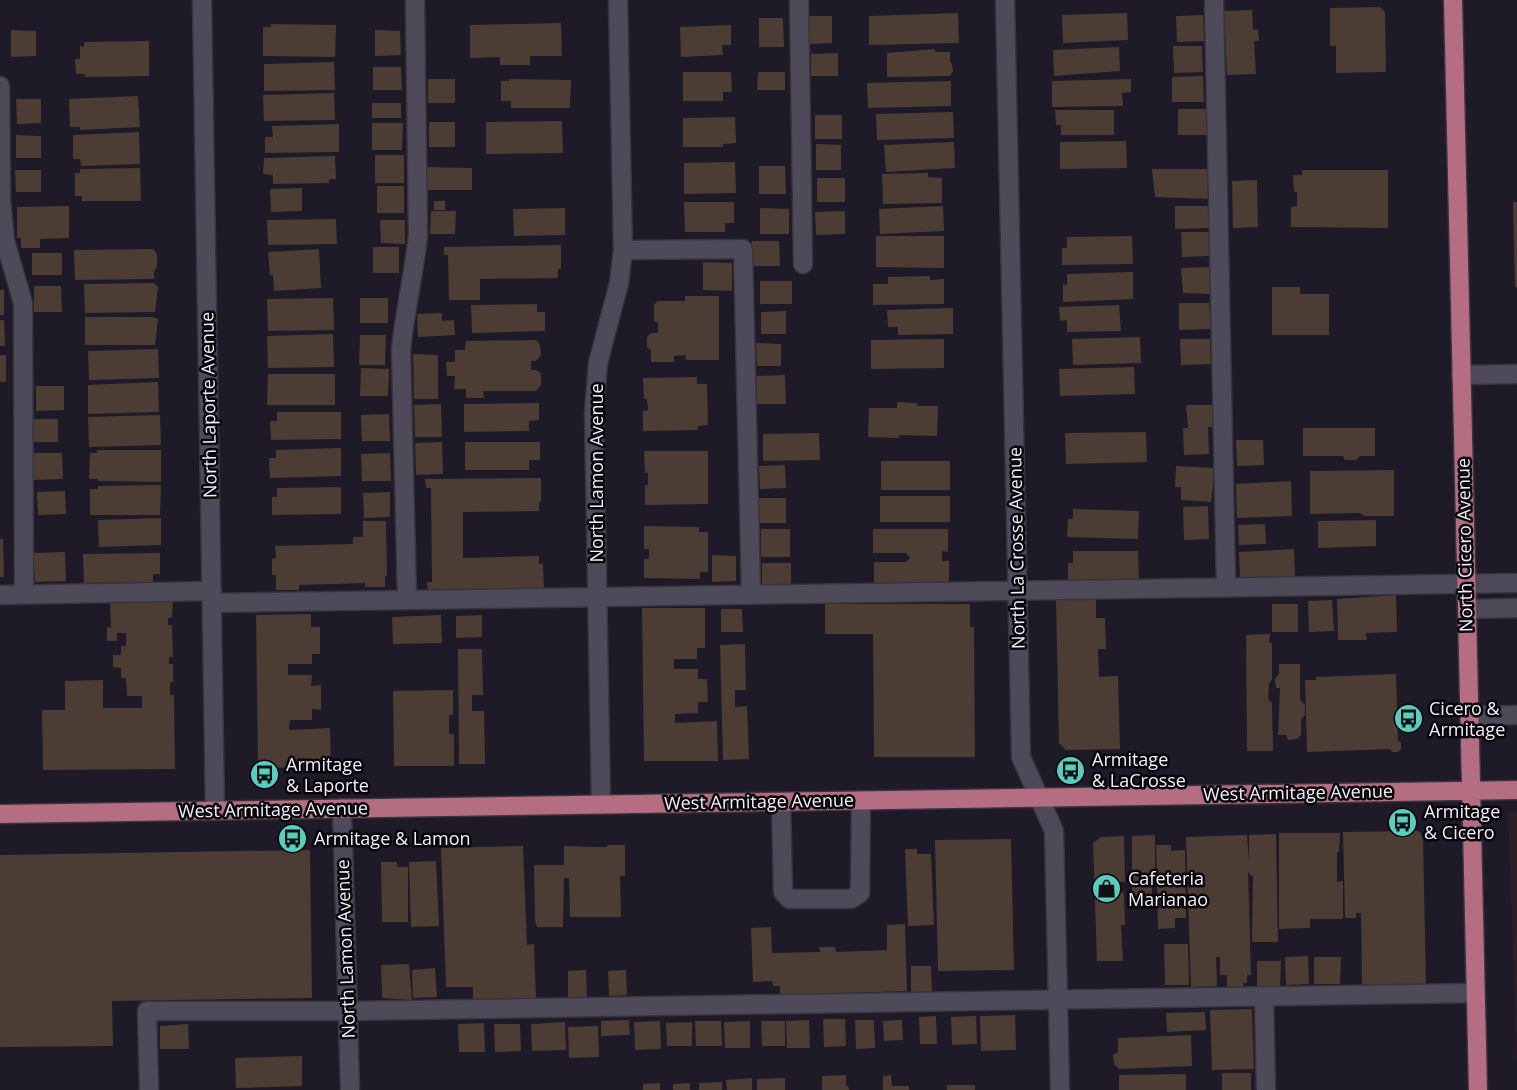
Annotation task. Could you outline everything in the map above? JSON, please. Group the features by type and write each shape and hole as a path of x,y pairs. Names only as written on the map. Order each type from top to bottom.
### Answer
{"main road":[{"name":"North Cicero Avenue","path":"1453,0 1478,1090"},
{"name":"West Armitage Avenue","path":"0,814 1517,790"}],"street":[{"name":"North Laporte Avenue","path":"202,0 215,811"},
{"path":"407,600 401,350 418,235 415,0"},
{"name":"North Lamon Avenue","path":"601,804 594,413 598,363 619,283 623,250 618,0"},
{"path":"799,0 803,264"},
{"name":"North La Crosse Avenue","path":"1005,0 1021,757 1054,831 1060,1090"},
{"path":"1214,0 1226,587"},
{"path":"0,87 1,200 5,241 23,303 24,595"},
{"path":"623,250 743,249 751,595"},
{"path":"1461,375 1517,374"},
{"path":"0,595 407,600 1517,583"},
{"path":"1467,609 1517,608"},
{"path":"1469,716 1517,715"},
{"path":"781,802 783,892 789,899 851,899 860,893 861,800"},
{"name":"North Lamon Avenue","path":"342,808 350,1090"},
{"path":"149,1090 147,1011 348,1011 1475,993"},
{"path":"1264,997 1266,1090"}],"shaded area":[{"path":"1517,811 1517,1069 1508,812"}],"building":[{"path":"1380,7 1385,12 1386,72 1336,73 1336,46 1330,46 1330,8"},
{"path":"1252,10 1253,30 1258,29 1259,41 1254,41 1256,74 1227,75 1224,11"},
{"path":"958,13 959,43 869,45 869,16"},
{"path":"1127,13 1128,40 1063,43 1062,15"},
{"path":"1203,15 1204,41 1177,42 1176,16"},
{"path":"809,16 832,16 832,43 809,44"},
{"path":"759,18 783,18 784,47 759,47"},
{"path":"561,23 562,56 530,56 530,65 500,65 500,57 470,58 470,25"},
{"path":"271,24 336,25 335,57 263,56 263,27 271,27"},
{"path":"731,25 731,45 722,45 723,55 681,57 680,27"},
{"path":"11,30 36,31 36,56 11,57"},
{"path":"375,30 400,31 401,55 375,56"},
{"path":"149,41 149,76 85,77 85,74 76,74 75,59 80,59 80,46 84,47 84,42"},
{"path":"1173,46 1202,46 1203,72 1174,73"},
{"path":"1119,47 1120,71 1054,76 1053,50"},
{"path":"934,49 936,52 950,52 953,71 950,76 887,77 887,53"},
{"path":"838,53 838,76 811,76 811,54"},
{"path":"334,62 335,90 264,91 264,64"},
{"path":"373,67 401,67 402,90 373,90"},
{"path":"683,72 731,72 732,92 723,92 723,101 683,101"},
{"path":"758,72 785,72 785,90 757,90"},
{"path":"1203,76 1204,102 1172,102 1172,77"},
{"path":"428,79 455,79 455,103 428,103"},
{"path":"509,79 571,80 570,108 511,108 511,101 501,101 501,81 509,81"},
{"path":"1131,79 1131,92 1122,93 1123,106 1052,107 1052,81"},
{"path":"951,81 951,106 868,108 867,83"},
{"path":"334,93 335,120 264,121 263,95"},
{"path":"138,96 140,127 80,130 80,127 70,127 69,99"},
{"path":"16,99 41,99 41,123 17,124"},
{"path":"372,103 401,103 401,118 372,118"},
{"path":"1178,109 1206,109 1207,135 1178,135"},
{"path":"1055,110 1114,110 1114,135 1061,135 1061,125 1056,125"},
{"path":"953,112 954,138 877,140 876,114"},
{"path":"815,115 842,115 842,139 815,139"},
{"path":"735,117 736,143 723,144 723,147 683,147 683,118"},
{"path":"562,121 563,153 486,154 486,122"},
{"path":"429,122 455,122 455,147 429,147"},
{"path":"372,123 403,123 402,150 372,150"},
{"path":"339,124 339,152 265,153 265,137 273,137 272,126"},
{"path":"139,132 140,164 81,166 80,159 73,159 73,135"},
{"path":"16,135 41,136 41,158 16,158"},
{"path":"1126,141 1127,168 1060,169 1060,142"},
{"path":"954,142 955,168 886,172 884,145"},
{"path":"816,144 841,145 841,170 816,170"},
{"path":"375,155 404,155 404,183 375,183"},
{"path":"335,156 336,179 329,179 329,183 273,184 273,175 263,174 264,158"},
{"path":"735,162 736,193 684,194 684,163"},
{"path":"759,166 785,166 786,194 759,194"},
{"path":"425,167 472,168 472,190 425,190"},
{"path":"140,168 141,201 82,201 82,196 75,196 75,173 80,173 80,169"},
{"path":"1152,169 1211,169 1211,199 1155,197"},
{"path":"15,170 41,170 41,192 16,192"},
{"path":"1302,170 1388,170 1388,228 1291,227 1291,207 1297,206 1293,175 1302,175"},
{"path":"928,173 928,177 942,178 942,203 883,204 882,174"},
{"path":"817,178 845,178 845,202 817,202"},
{"path":"1257,180 1258,227 1233,228 1232,181"},
{"path":"377,186 404,186 404,213 377,213"},
{"path":"302,188 302,211 271,212 270,189"},
{"path":"434,201 445,201 445,210 434,210"},
{"path":"684,202 734,202 734,223 725,223 725,232 685,232"},
{"path":"1513,202 1517,202 1517,287 1515,287"},
{"path":"69,206 69,238 40,239 40,248 21,248 21,238 17,238 17,207"},
{"path":"943,206 944,231 880,234 879,209"},
{"path":"1175,206 1210,206 1211,228 1175,229"},
{"path":"565,208 565,235 514,236 513,209"},
{"path":"760,208 789,209 789,234 760,234"},
{"path":"431,211 456,211 455,234 430,234"},
{"path":"845,211 845,234 816,235 815,212"},
{"path":"336,219 337,244 268,245 267,220"},
{"path":"380,220 405,220 405,244 381,243"},
{"path":"1181,232 1209,232 1210,256 1182,257"},
{"path":"876,236 944,236 944,268 876,267"},
{"path":"1132,236 1133,264 1062,265 1062,248 1067,248 1067,237"},
{"path":"752,241 779,241 780,266 752,266"},
{"path":"561,245 561,269 558,269 558,278 480,279 480,300 449,300 448,255 444,255 444,247"},
{"path":"373,247 399,247 399,273 373,273"},
{"path":"153,249 157,254 154,279 75,280 74,250"},
{"path":"319,249 321,288 274,291 268,252"},
{"path":"32,253 62,253 62,275 32,275"},
{"path":"703,262 732,263 732,291 703,290"},
{"path":"1210,267 1211,294 1183,293 1181,268"},
{"path":"1133,272 1133,299 1063,302 1063,284 1067,285 1067,274"},
{"path":"930,276 930,280 944,279 944,304 873,305 873,284 888,284 888,277"},
{"path":"760,281 792,281 792,304 760,304"},
{"path":"154,283 158,287 155,312 85,313 84,284"},
{"path":"34,286 61,286 62,312 34,312"},
{"path":"1272,287 1300,287 1300,294 1329,294 1329,335 1272,335"},
{"path":"4,289 4,315 0,315 0,290"},
{"path":"685,296 719,296 719,360 686,360 686,355 674,356 674,362 651,362 651,350 647,347 647,337 651,333 658,333 658,323 654,321 654,305 657,301 685,301"},
{"path":"333,298 334,330 268,331 267,299"},
{"path":"360,298 388,298 388,323 360,323"},
{"path":"1179,303 1209,303 1211,329 1179,330"},
{"path":"537,304 537,312 545,312 545,331 472,333 471,305"},
{"path":"1119,305 1121,331 1067,332 1067,320 1060,321 1059,307"},
{"path":"953,308 953,334 898,335 898,327 888,327 887,310"},
{"path":"786,311 786,334 761,334 761,312"},
{"path":"442,313 442,321 454,320 455,335 418,337 417,314"},
{"path":"85,317 153,317 158,319 155,345 85,345"},
{"path":"0,320 4,320 5,346 0,346"},
{"path":"333,334 334,367 268,368 267,336"},
{"path":"360,335 386,335 385,365 359,365"},
{"path":"1140,337 1141,363 1073,365 1072,339"},
{"path":"944,339 944,368 871,369 871,340"},
{"path":"1180,339 1210,339 1211,364 1181,365"},
{"path":"536,340 540,345 541,355 536,361 531,361 531,370 541,373 541,385 536,391 483,391 484,398 466,398 466,389 454,389 455,376 447,376 446,362 455,362 455,350 465,350 466,341"},
{"path":"756,343 781,344 781,366 757,366"},
{"path":"158,349 159,378 89,380 88,351"},
{"path":"413,354 438,355 438,399 414,399"},
{"path":"0,355 6,355 6,382 0,382"},
{"path":"1134,367 1135,394 1060,396 1059,369"},
{"path":"361,368 389,369 388,396 360,396"},
{"path":"268,374 335,374 335,405 267,405"},
{"path":"785,375 786,404 756,404 756,376"},
{"path":"697,377 697,384 707,384 708,425 698,426 698,430 643,431 643,411 648,410 647,399 644,399 643,378"},
{"path":"158,382 159,412 88,414 88,385"},
{"path":"36,386 64,386 64,410 36,411"},
{"path":"897,402 917,403 917,406 938,406 937,436 868,437 869,408 897,408"},
{"path":"539,403 539,420 529,421 529,431 464,432 464,404"},
{"path":"441,404 442,437 415,437 414,405"},
{"path":"1186,405 1212,405 1213,427 1208,427 1209,454 1184,455 1183,428 1188,428"},
{"path":"277,412 341,412 341,439 271,440 270,421 277,421"},
{"path":"389,414 390,441 362,441 361,415"},
{"path":"160,415 161,445 89,447 88,417"},
{"path":"33,419 58,419 58,442 34,442"},
{"path":"1303,428 1375,428 1375,456 1360,456 1356,460 1345,460 1343,456 1303,456"},
{"path":"1146,432 1147,462 1066,464 1065,433"},
{"path":"819,433 820,460 763,461 763,434"},
{"path":"1236,440 1263,440 1264,465 1237,466"},
{"path":"442,442 443,474 416,475 415,443"},
{"path":"465,442 540,442 540,460 529,460 529,470 465,470"},
{"path":"341,448 341,476 270,478 269,458 276,458 276,450"},
{"path":"97,450 161,450 161,482 89,479 90,453 97,453"},
{"path":"644,451 708,451 708,504 645,505 645,485 648,485 648,473 645,473"},
{"path":"32,453 62,453 63,479 33,480"},
{"path":"390,453 391,481 362,481 361,454"},
{"path":"881,461 950,461 950,490 881,490"},
{"path":"785,465 786,488 760,489 759,466"},
{"path":"1176,466 1215,468 1211,502 1181,500 1181,487 1175,487"},
{"path":"1394,470 1394,516 1364,516 1360,513 1310,514 1310,471"},
{"path":"541,478 539,511 463,512 463,558 539,556 539,564 543,564 544,589 428,590 427,582 432,582 431,488 426,488 425,479"},
{"path":"1291,481 1292,516 1237,518 1236,484"},
{"path":"161,485 160,515 90,515 90,489 98,489 98,486"},
{"path":"341,487 341,514 272,515 272,497 277,497 277,488"},
{"path":"65,491 66,514 38,515 37,492"},
{"path":"390,492 390,517 364,518 363,493"},
{"path":"880,496 950,496 950,522 880,522"},
{"path":"759,498 786,498 786,523 759,523"},
{"path":"1208,506 1209,539 1184,540 1183,507"},
{"path":"1073,509 1139,511 1138,539 1067,537 1068,519 1073,519"},
{"path":"161,518 161,545 99,547 98,520"},
{"path":"1376,520 1376,546 1318,548 1318,521"},
{"path":"363,521 386,521 387,576 385,576 385,587 365,587 365,583 299,585 299,590 276,590 276,575 272,575 272,559 276,558 275,546 353,544 353,537 363,537"},
{"path":"1265,524 1266,544 1239,545 1238,525"},
{"path":"644,526 699,527 699,532 708,532 708,572 700,572 700,579 644,578 644,559 649,559 649,549 644,549"},
{"path":"761,529 790,529 790,557 761,557"},
{"path":"873,529 948,529 948,552 942,551 942,561 949,561 949,585 874,585 874,562 906,562 910,558 906,553 873,553"},
{"path":"0,539 3,539 4,577 0,577"},
{"path":"1294,549 1295,577 1240,579 1239,552"},
{"path":"1073,551 1138,551 1139,580 1068,580 1068,563 1073,563"},
{"path":"65,552 66,581 35,582 33,553"},
{"path":"160,553 160,574 153,574 153,582 84,583 83,554"},
{"path":"712,555 736,556 736,581 712,582"},
{"path":"762,563 791,563 791,589 762,589"},
{"path":"1396,595 1397,632 1366,633 1367,640 1338,640 1337,599"},
{"path":"1056,598 1096,598 1096,618 1105,618 1106,649 1098,649 1099,677 1118,676 1120,749 1066,750 1059,743"},
{"path":"1332,600 1334,631 1309,632 1308,601"},
{"path":"173,601 172,617 168,618 168,625 172,625 173,657 169,657 169,664 173,664 170,695 174,695 175,769 43,770 42,710 65,710 65,681 103,680 103,708 142,708 142,696 127,696 126,678 121,678 121,668 113,667 113,655 121,655 121,646 126,646 126,633 117,633 117,641 107,641 107,627 111,628 110,602"},
{"path":"825,604 970,604 970,627 974,627 975,757 874,757 873,634 825,634"},
{"path":"1272,604 1298,604 1298,632 1272,632"},
{"path":"642,608 705,608 705,648 697,648 697,659 674,659 674,669 698,669 698,679 707,679 708,702 698,702 698,713 675,714 675,723 717,721 718,761 644,761"},
{"path":"721,609 742,609 743,632 721,632"},
{"path":"311,614 311,627 320,627 320,654 312,654 312,664 288,664 288,675 312,675 311,686 321,685 321,710 312,709 312,720 290,720 289,730 330,728 331,767 258,768 256,615"},
{"path":"441,615 442,643 393,644 392,617"},
{"path":"482,615 482,637 456,638 456,616"},
{"path":"1270,634 1272,679 1269,684 1268,699 1272,703 1273,751 1247,751 1246,635"},
{"path":"745,644 746,690 735,690 735,707 747,706 749,759 723,760 720,645"},
{"path":"458,649 482,649 483,695 472,695 472,711 484,711 485,764 459,764"},
{"path":"1279,664 1300,664 1300,700 1305,705 1305,715 1301,720 1301,735 1297,739 1288,740 1286,735 1278,735 1280,688 1276,688 1275,679 1279,674"},
{"path":"1396,674 1398,740 1401,743 1401,749 1398,752 1392,752 1390,749 1307,752 1305,680 1316,680 1316,677"},
{"path":"453,690 453,715 449,715 449,734 454,734 454,766 394,766 393,691"},
{"path":"1417,831 1423,839 1426,985 1362,987 1361,913 1356,913 1356,918 1345,918 1343,832"},
{"path":"1279,833 1340,833 1339,852 1337,852 1337,882 1343,881 1343,919 1310,919 1310,928 1279,929"},
{"path":"1276,834 1278,942 1252,942 1253,877 1248,872 1251,975 1247,975 1247,983 1243,983 1244,988 1227,989 1227,975 1220,975 1220,957 1216,957 1217,986 1191,987 1186,837 1247,835 1249,863 1249,835"},
{"path":"1155,835 1155,886 1152,885 1152,906 1132,906 1132,836"},
{"path":"1124,836 1125,882 1117,882 1117,892 1124,893 1125,925 1121,925 1123,961 1097,961 1093,843 1101,837"},
{"path":"1011,839 1014,970 938,971 935,840"},
{"path":"607,845 625,845 625,876 620,876 621,917 570,917 569,878 564,878 563,927 537,927 534,865 564,865 564,846 607,847"},
{"path":"1156,845 1171,845 1171,851 1185,850 1186,918 1175,918 1175,928 1158,929"},
{"path":"523,846 527,945 534,944 536,999 473,1002 473,987 446,987 441,848"},
{"path":"905,849 917,849 917,854 931,854 934,925 908,926"},
{"path":"310,850 312,998 112,1001 113,1046 0,1047 0,855"},
{"path":"436,861 439,926 411,927 409,862"},
{"path":"381,862 397,862 397,867 408,867 408,922 382,922"},
{"path":"905,924 907,991 780,995 780,986 773,986 772,981 753,982 751,928 771,927 772,953 820,952 819,947 835,947 836,952 887,950 887,925"},
{"path":"1164,944 1188,944 1189,985 1165,985"},
{"path":"1308,956 1309,984 1286,985 1285,957"},
{"path":"1314,957 1341,957 1340,984 1314,984"},
{"path":"1257,961 1281,961 1280,989 1257,989"},
{"path":"409,964 412,1000 382,998 381,965"},
{"path":"911,966 931,966 932,993 911,993"},
{"path":"435,968 437,997 413,998 412,970"},
{"path":"586,970 587,997 568,997 568,971"},
{"path":"626,970 627,995 609,996 608,971"},
{"path":"1252,1009 1254,1069 1212,1070 1210,1010"},
{"path":"1205,1012 1206,1030 1167,1032 1166,1013"},
{"path":"1015,1015 1016,1050 981,1051 980,1016"},
{"path":"936,1016 937,1044 920,1044 919,1017"},
{"path":"976,1016 977,1044 952,1045 951,1017"},
{"path":"823,1019 845,1019 846,1046 824,1047"},
{"path":"629,1020 630,1035 601,1036 601,1021"},
{"path":"809,1020 810,1048 787,1048 786,1021"},
{"path":"855,1020 874,1020 875,1048 856,1049"},
{"path":"902,1020 903,1040 884,1041 883,1021"},
{"path":"660,1021 661,1049 635,1050 634,1022"},
{"path":"695,1021 721,1021 722,1046 696,1046"},
{"path":"750,1021 750,1048 725,1048 724,1022"},
{"path":"761,1021 785,1021 785,1046 762,1046"},
{"path":"565,1022 566,1050 532,1051 531,1024"},
{"path":"692,1022 692,1046 667,1046 666,1023"},
{"path":"484,1023 485,1052 459,1052 458,1024"},
{"path":"188,1024 189,1049 160,1049 160,1026"},
{"path":"494,1024 520,1024 521,1051 495,1052"},
{"path":"598,1026 599,1057 569,1058 568,1027"},
{"path":"1191,1035 1192,1066 1119,1069 1114,1064 1113,1055 1118,1052 1118,1038"},
{"path":"302,1056 302,1086 236,1088 235,1058"},
{"path":"1222,1073 1251,1073 1251,1090 1222,1090"},
{"path":"1186,1074 1186,1090 1119,1090 1119,1075"},
{"path":"846,1075 846,1086 849,1090 822,1090 822,1076"},
{"path":"891,1075 892,1086 909,1086 909,1090 883,1090 883,1076"},
{"path":"752,1078 752,1090 727,1090 726,1080"},
{"path":"785,1078 785,1090 757,1090 757,1079"},
{"path":"722,1082 722,1090 699,1090 699,1083"},
{"path":"660,1083 660,1090 643,1090 643,1084"},
{"path":"690,1083 690,1090 673,1090 673,1084"},
{"path":"947,1085 975,1085 975,1090 947,1090"}],"place":[{"name":"Cicero & Armitage","path":"1408,719"},
{"name":"Armitage & LaCrosse","path":"1071,770"},
{"name":"Armitage & Laporte","path":"265,775"},
{"name":"Armitage & Cicero","path":"1403,822"},
{"name":"Armitage & Lamon","path":"293,839"},
{"name":"Cafeteria Marianao","path":"1107,889"}]}
